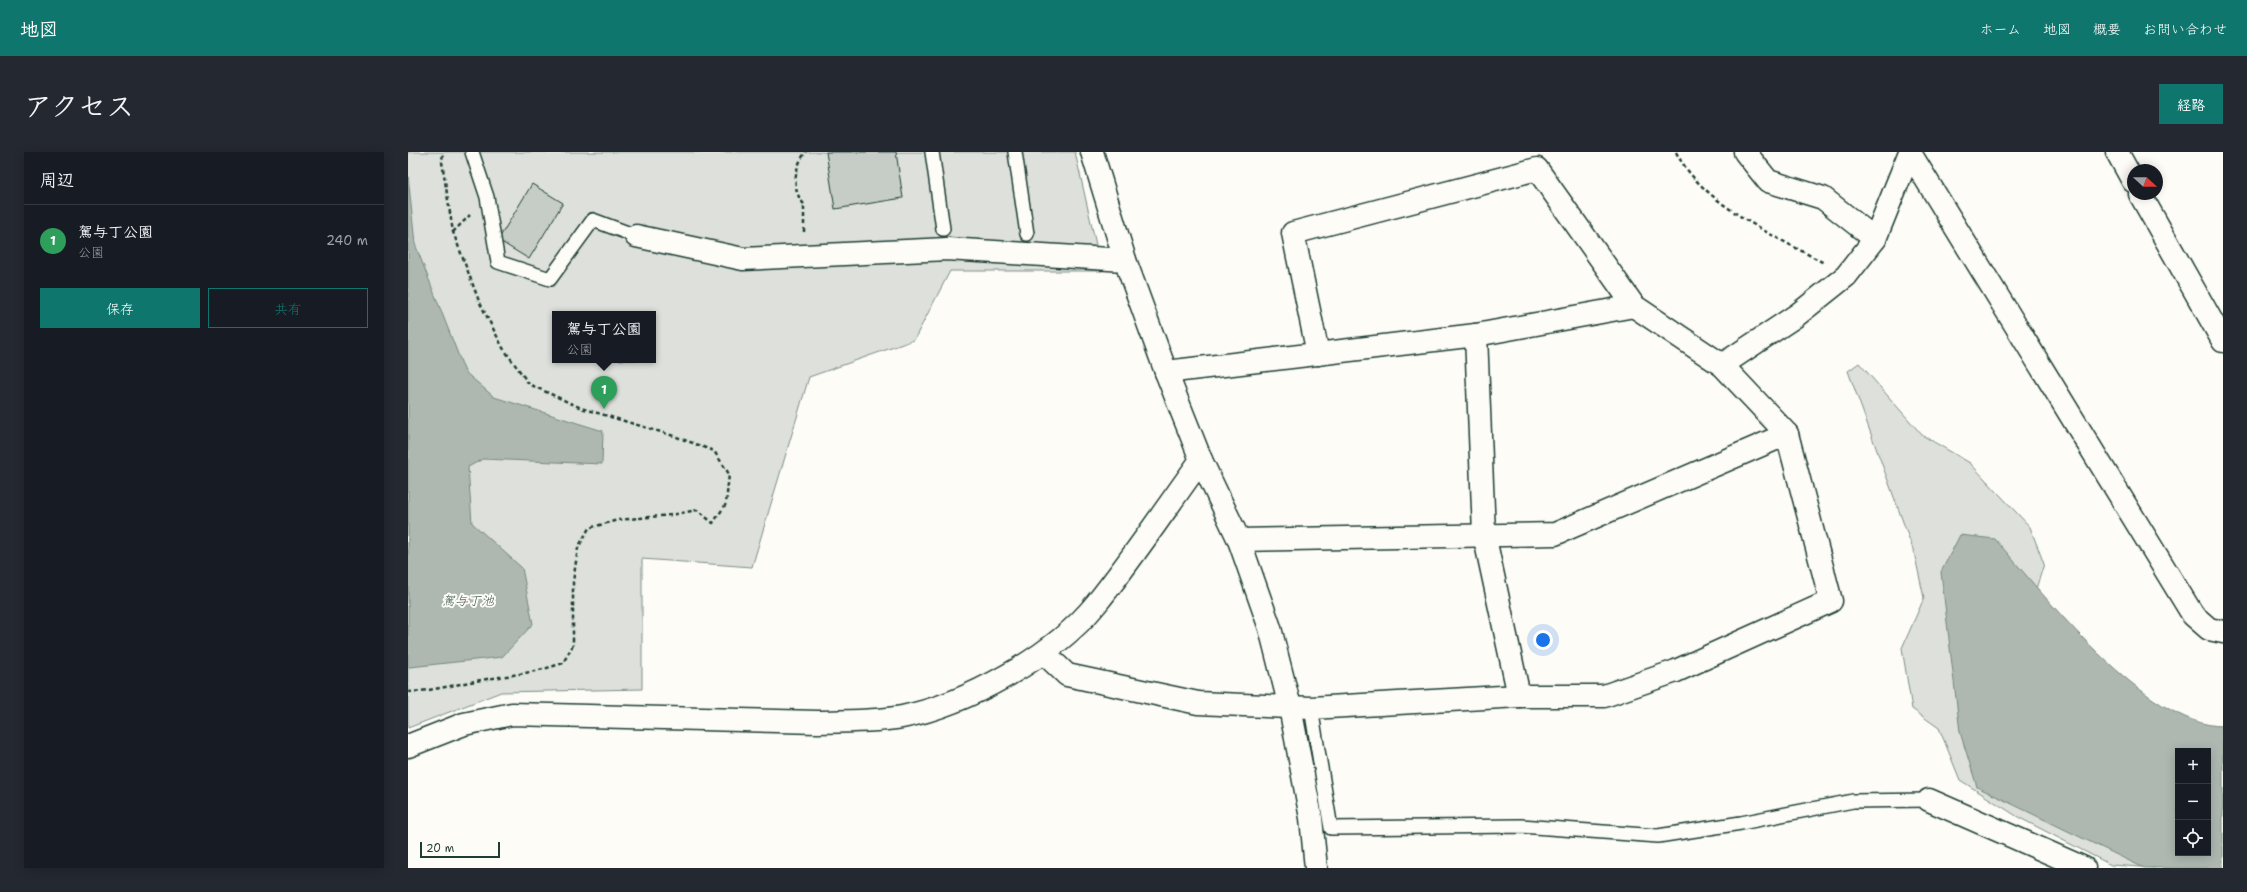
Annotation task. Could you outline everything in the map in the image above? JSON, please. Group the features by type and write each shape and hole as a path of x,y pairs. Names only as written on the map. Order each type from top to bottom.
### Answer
{"street":[{"path":"1092,152 1125,260 1166,372 1201,460 1239,540 1270,628 1301,708 1316,868"},
{"path":"1745,152 1768,181 1822,198 1875,239"},
{"path":"1722,365 1797,315 1846,276 1875,239 1910,152"},
{"path":"1910,152 2193,615 2209,629 2223,632"},
{"path":"2117,152 2127,170"},
{"path":"1044,653 1067,675 1198,703 1301,708 1519,696 1604,696 1676,671 1831,601 1787,434 1722,365 1634,306 1537,169 1293,233 1318,354"},
{"path":"2144,200 2216,312 2223,341"},
{"path":"636,236 743,259 947,249 1125,260"},
{"path":"1166,372 1476,335 1634,306"},
{"path":"1476,335 1484,534 1519,696"},
{"path":"1239,540 1484,534 1555,534 1787,434"},
{"path":"408,746 464,724 512,714 818,722 863,721 902,716 971,695 1044,653 1095,606 1201,460"},
{"path":"1929,800 2084,868"}],"lane":[{"path":"472,152 487,197 498,262 550,279 594,220 636,236"},
{"path":"932,152 943,229"},
{"path":"1015,152 1027,234"},
{"path":"1301,708 1332,828 1521,826 1658,836 1740,823 1853,801 1929,800"}],"path":[{"path":"408,692 442,689 481,680 538,672 563,663 573,645 573,582 578,548 589,528 618,520 671,515 697,510 713,523 726,504 730,474 714,451 674,436 581,408 529,384 503,348 479,301 453,232 442,162 443,152"},
{"path":"803,256 805,244 804,204 799,198 795,175 800,159 806,152"},
{"path":"1676,152 1708,193 1740,217 1846,276"}],"shaded area":[{"path":"408,152 1075,152 1102,271 950,271 914,340 809,377 752,567 642,559 642,689 501,692 408,728"},
{"path":"1859,363 1922,435 1970,463 2030,527 2044,564 2013,660 2155,868 2111,865 2018,817 1960,780 1939,728 1912,709 1902,648 1924,598 1914,552 1848,371"}],"water":[{"name":"駕与丁池","path":"408,175 415,244 465,372 494,397 603,431 602,464 483,459 468,467 472,523 522,568 533,624 502,657 410,667 408,667"},
{"path":"1960,535 1995,539 2068,623 2098,654 2130,682 2162,705 2193,720 2223,726 2223,868 2144,868 1977,787 1960,732 1941,572"}],"building":[{"path":"826,152 896,152 903,198 835,209"},
{"path":"532,184 563,203 529,259 498,240"}],"place":[{"name":"駕与丁公園","path":"604,409"}]}
